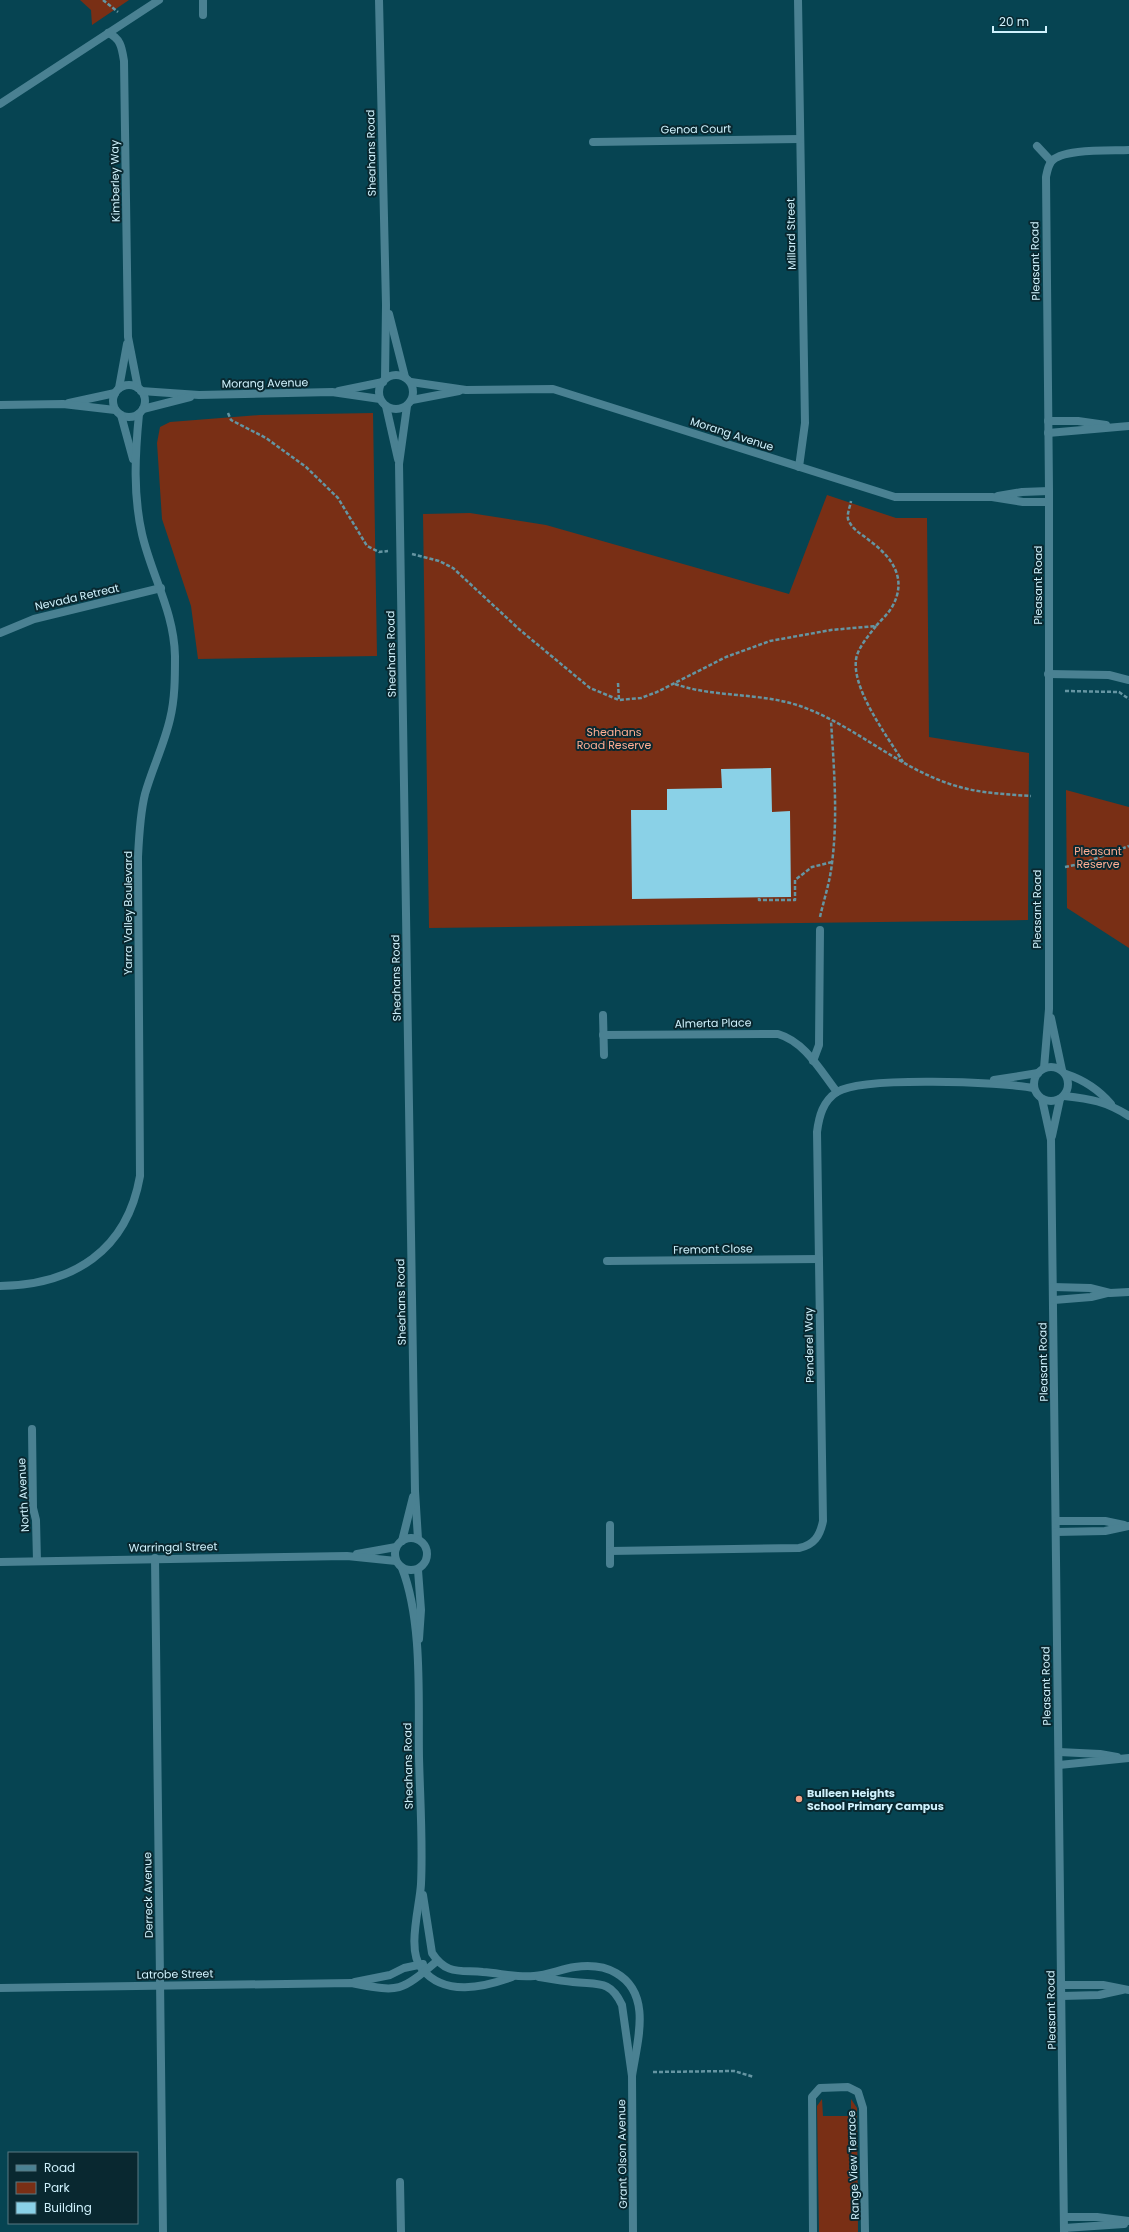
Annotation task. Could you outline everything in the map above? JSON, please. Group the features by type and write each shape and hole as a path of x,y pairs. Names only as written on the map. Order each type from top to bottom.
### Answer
{"street":[{"path":"0,104 159,0"},
{"path":"203,0 204,15"},
{"name":"Sheahans Road","path":"380,0 384,270 386,305 384,380"},
{"name":"Millard Street","path":"798,0 805,423 800,467"},
{"name":"Kimberley Way","path":"108,33 114,35 120,42 124,61 128,337 139,389"},
{"name":"Genoa Court","path":"592,142 800,139"},
{"path":"1037,146 1051,161 1058,156 1070,154 1129,150"},
{"name":"Pleasant Road","path":"1041,1070 1049,1009 1049,491 1045,193 1046,177 1051,161"},
{"name":"Sheahans Road","path":"386,305 408,380"},
{"name":"Kimberley Way","path":"117,390 128,337"},
{"path":"395,375 408,380 414,391 410,403 396,410 383,402 379,390 384,380 395,375"},
{"name":"Morang Avenue","path":"139,389 198,395 332,392 384,380"},
{"name":"Morang Avenue","path":"408,380 466,390 553,389 895,497 992,497 1023,502 1049,502"},
{"path":"0,405 63,404 118,413 130,417 141,412 145,400 139,389 128,385 117,390 63,404"},
{"path":"117,390 112,402 118,413"},
{"name":"Morang Avenue","path":"410,403 466,390"},
{"name":"Morang Avenue","path":"332,392 383,402"},
{"name":"Morang Avenue","path":"141,412 198,395"},
{"name":"Sheahans Road","path":"383,402 399,464"},
{"name":"Sheahans Road","path":"410,403 399,464 415,1491 418,1539"},
{"name":"Yarra Valley Boulevard","path":"0,1286 34,1284 55,1279 90,1261 107,1246 120,1230 131,1211 137,1193 142,1157 138,857 139,827 145,795 171,719 175,675 171,625 161,588 142,535 137,501 135,464 141,412"},
{"name":"Yarra Valley Boulevard","path":"118,413 135,464"},
{"path":"1048,421 1078,421 1129,426"},
{"path":"1048,434 1080,432 1117,426"},
{"name":"Morang Avenue","path":"992,497 1022,492 1049,491"},
{"name":"Nevada Retreat","path":"0,634 40,617 161,588"},
{"path":"1048,674 1109,675 1129,680"},
{"path":"813,1061 819,1045 820,930"},
{"name":"Pleasant Road","path":"1049,1009 1064,1072"},
{"path":"603,1015 604,1055"},
{"name":"Almerta Place","path":"603,1035 778,1034 795,1041 837,1092"},
{"path":"1112,1105 1104,1095 1080,1079 1053,1066 1041,1070 1034,1082 1034,1088 1042,1098 1054,1101 1062,1098 1094,1099 1112,1105 1129,1116"},
{"name":"Penderel Way","path":"981,1082 1041,1070"},
{"path":"1062,1098 1068,1088 1064,1072"},
{"name":"Penderel Way","path":"610,1551 799,1548 808,1546 818,1536 822,1521 818,1120 826,1102 837,1092 859,1084 981,1082 1034,1088"},
{"name":"Pleasant Road","path":"1042,1098 1051,1140 1064,2230"},
{"name":"Pleasant Road","path":"1051,1140 1062,1098"},
{"name":"Fremont Close","path":"607,1261 819,1259"},
{"path":"1053,1287 1090,1288 1110,1292 1129,1292"},
{"path":"1054,1300 1091,1297 1110,1292"},
{"name":"North Avenue","path":"32,1429 33,1508 36,1520 37,1561"},
{"name":"Sheahans Road","path":"399,1544 415,1491"},
{"path":"1056,1521 1106,1521 1129,1526"},
{"path":"610,1525 610,1564"},
{"path":"1056,1532 1105,1531 1129,1526"},
{"path":"407,1538 418,1539 426,1547 428,1552 426,1563 418,1570 407,1570 402,1568 396,1561 399,1544 407,1538"},
{"name":"Warringal Street","path":"347,1556 399,1544"},
{"name":"Warringal Street","path":"0,1562 155,1558 347,1556 396,1561"},
{"name":"Derreck Avenue","path":"155,1558 163,2232"},
{"name":"Sheahans Road","path":"402,1568 407,1580 418,1648"},
{"name":"Sheahans Road","path":"418,1570 421,1610 418,1648 421,1884 415,1938 416,1958 422,1969"},
{"path":"1058,1752 1100,1754 1119,1758 1129,1758"},
{"path":"1059,1765 1101,1762 1119,1758"},
{"name":"Sheahans Road","path":"421,1884 432,1953 437,1961"},
{"path":"437,1961 447,1969 460,1972 483,1972 512,1977 535,1976"},
{"name":"Latrobe Street","path":"0,1988 351,1983 387,1989 397,1989 410,1984 422,1969 437,1961"},
{"name":"Grant Olson Avenue","path":"535,1976 575,1967 595,1966 610,1970 629,1982 636,1993 640,2020 632,2076"},
{"name":"Latrobe Street","path":"351,1983 390,1975 404,1968 422,1969"},
{"path":"422,1969 431,1978 445,1984 459,1987 486,1986 512,1977"},
{"name":"Grant Olson Avenue","path":"535,1976 574,1982 598,1983 609,1987 617,1994 622,2005 632,2076 633,2232"},
{"path":"1062,1985 1103,1986 1128,1990"},
{"path":"1062,1996 1099,1995 1128,1990"},
{"name":"Range View Terrace","path":"813,2232 812,2097 820,2088 848,2087 858,2092 863,2108 865,2232"},
{"path":"400,2182 401,2232"},
{"path":"1064,2217 1097,2217 1129,2222"},
{"path":"1064,2230 1129,2222"}],"path":[{"path":"103,0 127,21"},
{"path":"228,413 231,420 283,449 316,476 338,498 367,546 371,550 379,552 400,551 439,561 453,568 490,603 590,688 619,700 641,698 674,684 726,657 770,641 831,630 876,626"},
{"path":"851,501 848,519 854,529 884,551 892,561 896,572 898,582 892,607 876,626 857,655 857,671 863,694 904,762"},
{"path":"618,683 619,700"},
{"path":"674,684 692,690 760,696 780,700 814,712 904,762 947,783 992,793 1031,796"},
{"path":"1066,691 1119,692 1129,698"},
{"path":"820,930 820,916 828,892 832,862 834,767 831,722"},
{"path":"1065,867 1084,863 1129,846"},
{"path":"759,898 759,900 795,900 795,880 812,867 832,862"},
{"path":"653,2072 734,2071 754,2077"}],"green space":[{"path":"80,0 129,0 92,25 91,10"},
{"path":"373,413 377,656 198,659 191,606 162,519 157,443 160,427 170,422 260,415"},
{"name":"Sheahans Road Reserve","path":"827,495 896,518 927,518 929,737 1029,753 1028,920 429,928 423,514 470,513 546,525 789,594"},
{"name":"Pleasant Reserve","path":"1066,790 1129,807 1129,948 1067,908"},
{"path":"822,2099 823,2116 851,2116 851,2099 857,2108 858,2232 819,2232 817,2106"}],"building":[{"path":"771,768 772,812 790,811 791,897 632,899 631,810 667,810 667,789 722,788 721,769"}],"place":[{"name":"Bulleen Heights School Primary Campus","path":"799,1799"}]}
